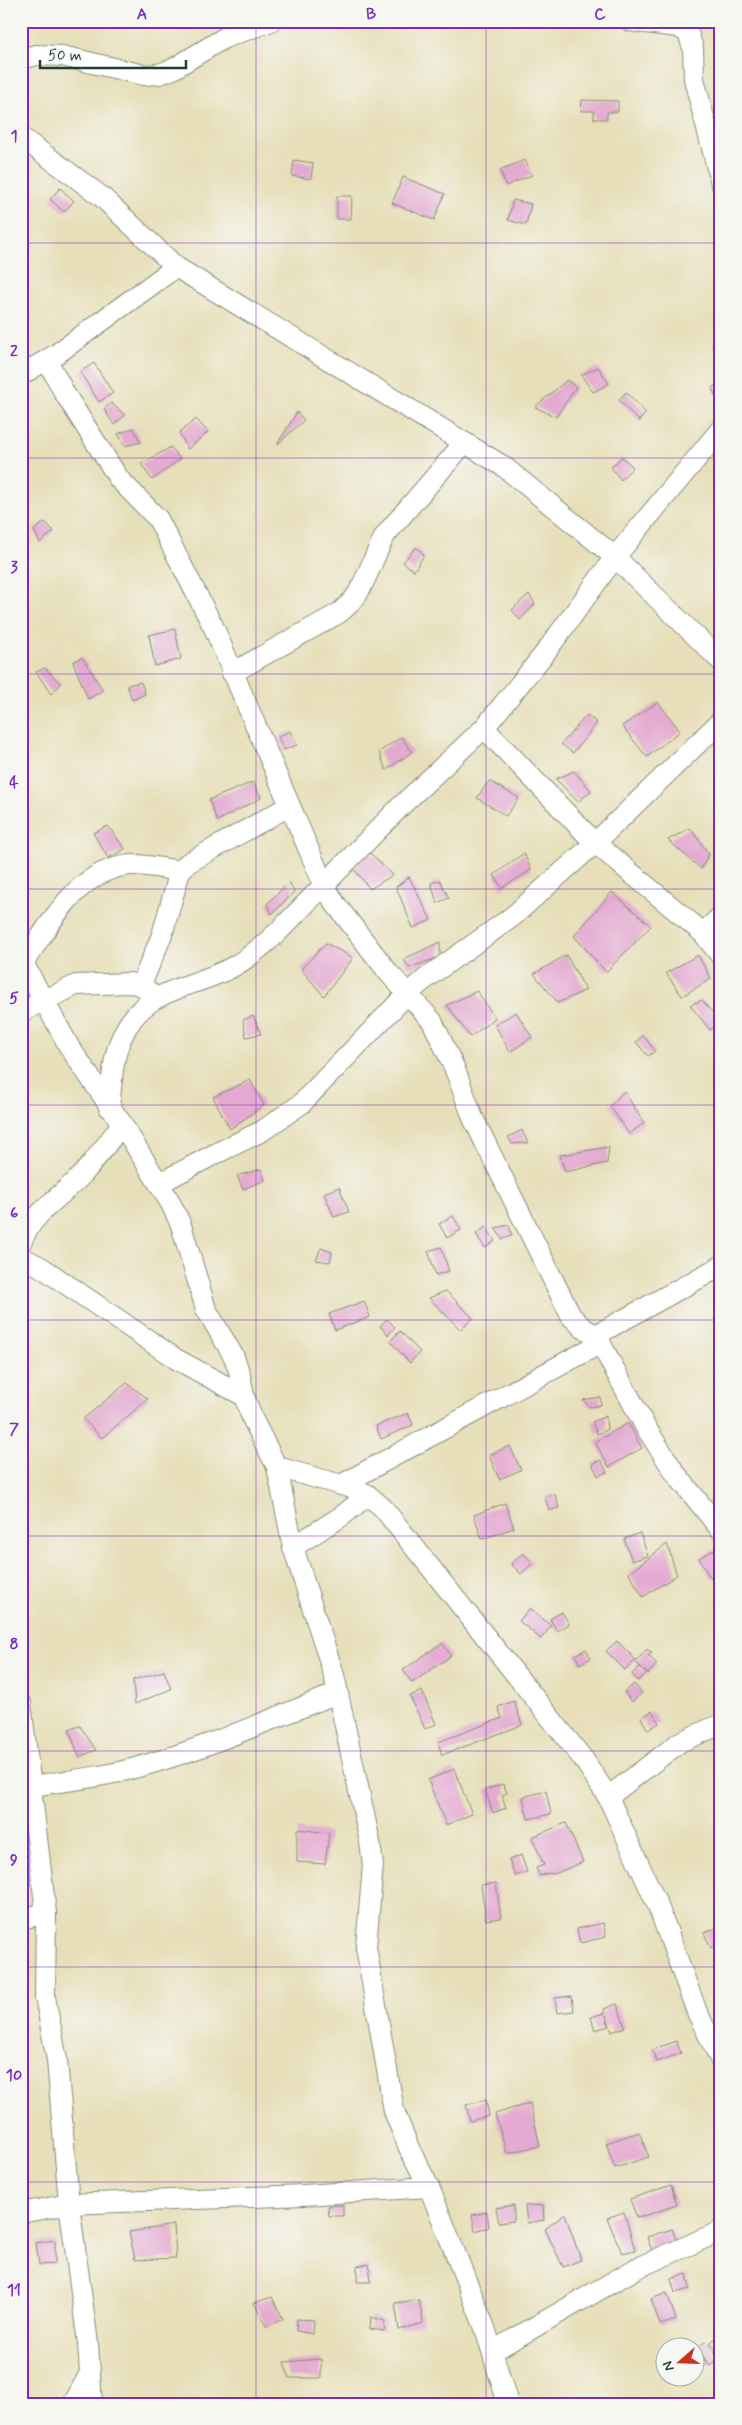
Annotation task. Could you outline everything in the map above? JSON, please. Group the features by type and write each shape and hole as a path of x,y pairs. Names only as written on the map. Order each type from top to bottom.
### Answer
{"street":[{"path":"21,59 36,55 62,56 144,75 159,74 173,69 226,30 271,21"},
{"path":"630,21 678,27 688,33 693,48 694,79 721,183"},
{"path":"21,136 102,197 176,267 502,466 615,557 721,661"},
{"path":"21,374 47,360 176,267"},
{"path":"47,360 65,394 119,479 158,519 214,628 288,806 324,883 334,902 388,972 432,1021 447,1050 473,1118 562,1301 571,1316 598,1339 646,1428 676,1474 721,1530"},
{"path":"21,1012 76,985 130,983 148,991 216,975 237,965 278,932 403,804 484,728 545,653 615,557 721,429"},
{"path":"232,673 339,613 349,604 358,593 376,551 386,534 464,443"},
{"path":"160,1183 278,1122 301,1104 408,993 512,917 595,843 721,721"},
{"path":"484,728 595,843 703,933 721,956"},
{"path":"109,1107 115,1061 121,1038 142,1007 148,991 180,870 188,863 288,806"},
{"path":"180,870 131,865 97,876 70,897 22,961 70,1048 160,1183 181,1224 206,1310 234,1357 252,1418 277,1467 293,1547 334,1675 373,1865 366,1947 394,2111 409,2148 429,2187 493,2351 508,2404"},
{"path":"703,933 721,916"},
{"path":"21,1243 26,1231 89,1167 122,1124"},
{"path":"21,1257 41,1267 176,1359 244,1396"},
{"path":"341,1485 598,1339 721,1266"},
{"path":"277,1467 341,1485 368,1496 383,1508 584,1760 608,1797 658,1906 697,2012 721,2061"},
{"path":"293,1547 368,1496"},
{"path":"30,1786 104,1776 142,1766 186,1752 338,1693"},
{"path":"21,1704 46,1913 45,1997 57,2060 69,2204 88,2343 92,2404"},
{"path":"608,1797 680,1742 721,1724"},
{"path":"21,1919 46,1913"},
{"path":"21,2213 69,2204 304,2195 429,2187"},
{"path":"493,2351 637,2268 721,2231"},
{"path":"73,2404 89,2374"}],"building":[{"path":"582,100 618,101 618,112 607,112 607,119 594,119 594,111 581,111"},
{"path":"294,160 313,163 311,179 292,176"},
{"path":"525,160 532,175 506,186 500,170"},
{"path":"403,177 445,194 434,220 392,203"},
{"path":"60,188 74,201 64,212 50,199"},
{"path":"337,196 352,196 351,219 337,219"},
{"path":"513,200 531,204 526,225 508,220"},
{"path":"721,336 721,352 712,345"},
{"path":"94,363 113,393 99,402 80,372"},
{"path":"598,367 609,384 593,392 581,375"},
{"path":"567,380 576,387 556,417 535,407"},
{"path":"721,380 721,402 719,404 712,388"},
{"path":"626,392 646,413 639,421 619,400"},
{"path":"111,403 125,415 114,425 104,409"},
{"path":"297,412 304,420 278,444 278,443"},
{"path":"196,419 208,432 188,449 179,433"},
{"path":"133,428 141,442 125,446 118,434"},
{"path":"171,447 180,459 152,480 141,464"},
{"path":"622,457 633,467 621,480 611,467"},
{"path":"45,522 54,531 40,543 34,530"},
{"path":"416,547 424,555 414,571 403,562"},
{"path":"529,594 535,604 520,620 512,610"},
{"path":"175,629 181,659 155,666 149,635"},
{"path":"82,657 103,690 88,699 73,662"},
{"path":"45,668 61,684 51,694 36,672"},
{"path":"141,682 145,694 132,700 127,685"},
{"path":"658,702 680,731 647,757 622,726"},
{"path":"587,715 597,723 573,753 561,744"},
{"path":"290,731 297,745 284,750 278,737"},
{"path":"401,737 412,752 386,770 379,752"},
{"path":"574,771 591,791 578,802 556,779"},
{"path":"489,781 519,798 506,816 477,798"},
{"path":"253,782 261,798 217,821 209,800"},
{"path":"108,826 125,849 108,858 93,833"},
{"path":"690,828 709,854 701,869 668,840"},
{"path":"370,853 393,875 370,889 354,869"},
{"path":"524,853 531,870 502,888 494,875"},
{"path":"409,877 431,920 413,928 396,887"},
{"path":"440,880 449,898 437,903 431,883"},
{"path":"289,882 294,892 272,914 267,904"},
{"path":"612,892 651,926 606,972 574,936"},
{"path":"440,942 440,957 409,968 404,959"},
{"path":"326,943 353,958 324,996 301,969"},
{"path":"566,955 586,990 558,1003 534,974"},
{"path":"698,955 711,979 682,996 666,973"},
{"path":"477,991 495,1018 470,1037 447,1005"},
{"path":"702,1000 721,1023 710,1030 690,1005"},
{"path":"516,1012 532,1037 510,1052 495,1025"},
{"path":"253,1016 261,1034 246,1037 243,1020"},
{"path":"643,1035 655,1051 648,1056 636,1042"},
{"path":"250,1080 264,1105 230,1129 213,1097"},
{"path":"624,1091 644,1123 629,1134 610,1106"},
{"path":"522,1130 528,1143 512,1144 508,1137"},
{"path":"609,1147 607,1163 565,1172 560,1155"},
{"path":"261,1169 265,1180 243,1189 237,1176"},
{"path":"339,1187 349,1212 334,1217 324,1193"},
{"path":"453,1216 461,1230 447,1238 439,1224"},
{"path":"509,1225 512,1236 502,1239 495,1228"},
{"path":"486,1227 495,1241 485,1248 476,1234"},
{"path":"441,1247 449,1271 436,1275 428,1251"},
{"path":"321,1248 332,1252 330,1262 316,1260"},
{"path":"446,1291 473,1318 461,1330 429,1298"},
{"path":"364,1301 370,1317 335,1330 329,1314"},
{"path":"387,1319 395,1327 388,1335 380,1326"},
{"path":"400,1331 420,1352 410,1363 390,1341"},
{"path":"127,1383 148,1399 102,1438 83,1419"},
{"path":"600,1397 601,1405 590,1407 583,1400"},
{"path":"408,1413 413,1425 381,1439 376,1426"},
{"path":"606,1416 607,1430 597,1434 592,1422"},
{"path":"628,1423 642,1448 609,1467 595,1442"},
{"path":"510,1446 521,1470 499,1479 489,1455"},
{"path":"601,1460 607,1472 598,1476 592,1464"},
{"path":"555,1494 559,1508 549,1511 545,1497"},
{"path":"505,1503 514,1528 482,1539 474,1515"},
{"path":"640,1533 648,1556 632,1561 624,1539"},
{"path":"667,1544 677,1575 643,1597 629,1573"},
{"path":"721,1546 721,1574 711,1579 699,1558"},
{"path":"523,1553 533,1563 521,1574 511,1564"},
{"path":"530,1608 551,1626 541,1639 519,1621"},
{"path":"562,1612 569,1624 557,1631 550,1619"},
{"path":"617,1641 636,1660 625,1670 606,1651"},
{"path":"442,1643 451,1656 412,1683 403,1670"},
{"path":"586,1649 591,1658 580,1664 575,1655"},
{"path":"647,1649 652,1653 648,1656 657,1664 648,1674 636,1662"},
{"path":"639,1667 646,1674 638,1681 632,1674"},
{"path":"164,1671 171,1689 135,1704 133,1680"},
{"path":"634,1684 642,1693 632,1702 624,1692"},
{"path":"422,1691 436,1724 425,1729 410,1696"},
{"path":"514,1701 522,1725 442,1755 438,1742 502,1718 498,1707"},
{"path":"652,1711 659,1723 648,1730 641,1718"},
{"path":"80,1726 96,1750 79,1757 69,1729"},
{"path":"454,1769 472,1814 446,1825 428,1780"},
{"path":"503,1784 507,1793 502,1795 506,1808 493,1813 485,1790"},
{"path":"546,1791 551,1814 528,1819 523,1797"},
{"path":"566,1823 583,1862 554,1874 548,1873 540,1876 536,1868 544,1865 532,1837"},
{"path":"297,1829 329,1833 325,1864 297,1862"},
{"path":"521,1855 527,1872 515,1876 509,1860"},
{"path":"496,1883 501,1918 486,1920 481,1885"},
{"path":"603,1923 606,1937 580,1943 577,1929"},
{"path":"721,1926 721,1943 711,1948 704,1933"},
{"path":"572,1996 574,2011 557,2013 555,1998"},
{"path":"617,2004 625,2027 612,2032 606,2015 609,2026 595,2030 591,2017 605,2013 604,2009"},
{"path":"676,2041 681,2053 657,2062 652,2050"},
{"path":"486,2100 489,2116 470,2121 466,2105"},
{"path":"530,2103 540,2146 507,2153 495,2114"},
{"path":"639,2132 649,2157 615,2168 606,2143"},
{"path":"671,2185 677,2205 637,2218 630,2199"},
{"path":"343,2205 343,2216 329,2216 328,2206"},
{"path":"514,2205 514,2221 499,2223 496,2208"},
{"path":"543,2205 544,2220 527,2223 525,2206"},
{"path":"487,2212 489,2227 475,2231 472,2215"},
{"path":"624,2212 635,2250 622,2253 607,2218"},
{"path":"565,2214 581,2260 563,2267 545,2229"},
{"path":"174,2225 176,2258 135,2260 129,2232"},
{"path":"672,2229 677,2242 652,2251 647,2237"},
{"path":"55,2240 55,2264 39,2265 36,2243"},
{"path":"369,2264 371,2282 357,2282 357,2266"},
{"path":"687,2274 690,2289 675,2293 671,2279"},
{"path":"667,2293 676,2320 660,2325 651,2299"},
{"path":"272,2297 283,2319 267,2327 254,2303"},
{"path":"419,2300 423,2323 399,2330 395,2303"},
{"path":"371,2317 385,2321 384,2331 370,2329"},
{"path":"297,2319 314,2320 313,2334 296,2331"},
{"path":"719,2335 721,2337 719,2354 710,2343"},
{"path":"706,2341 719,2359 710,2366 704,2358 704,2343"},
{"path":"321,2359 321,2378 289,2378 284,2362"}]}
